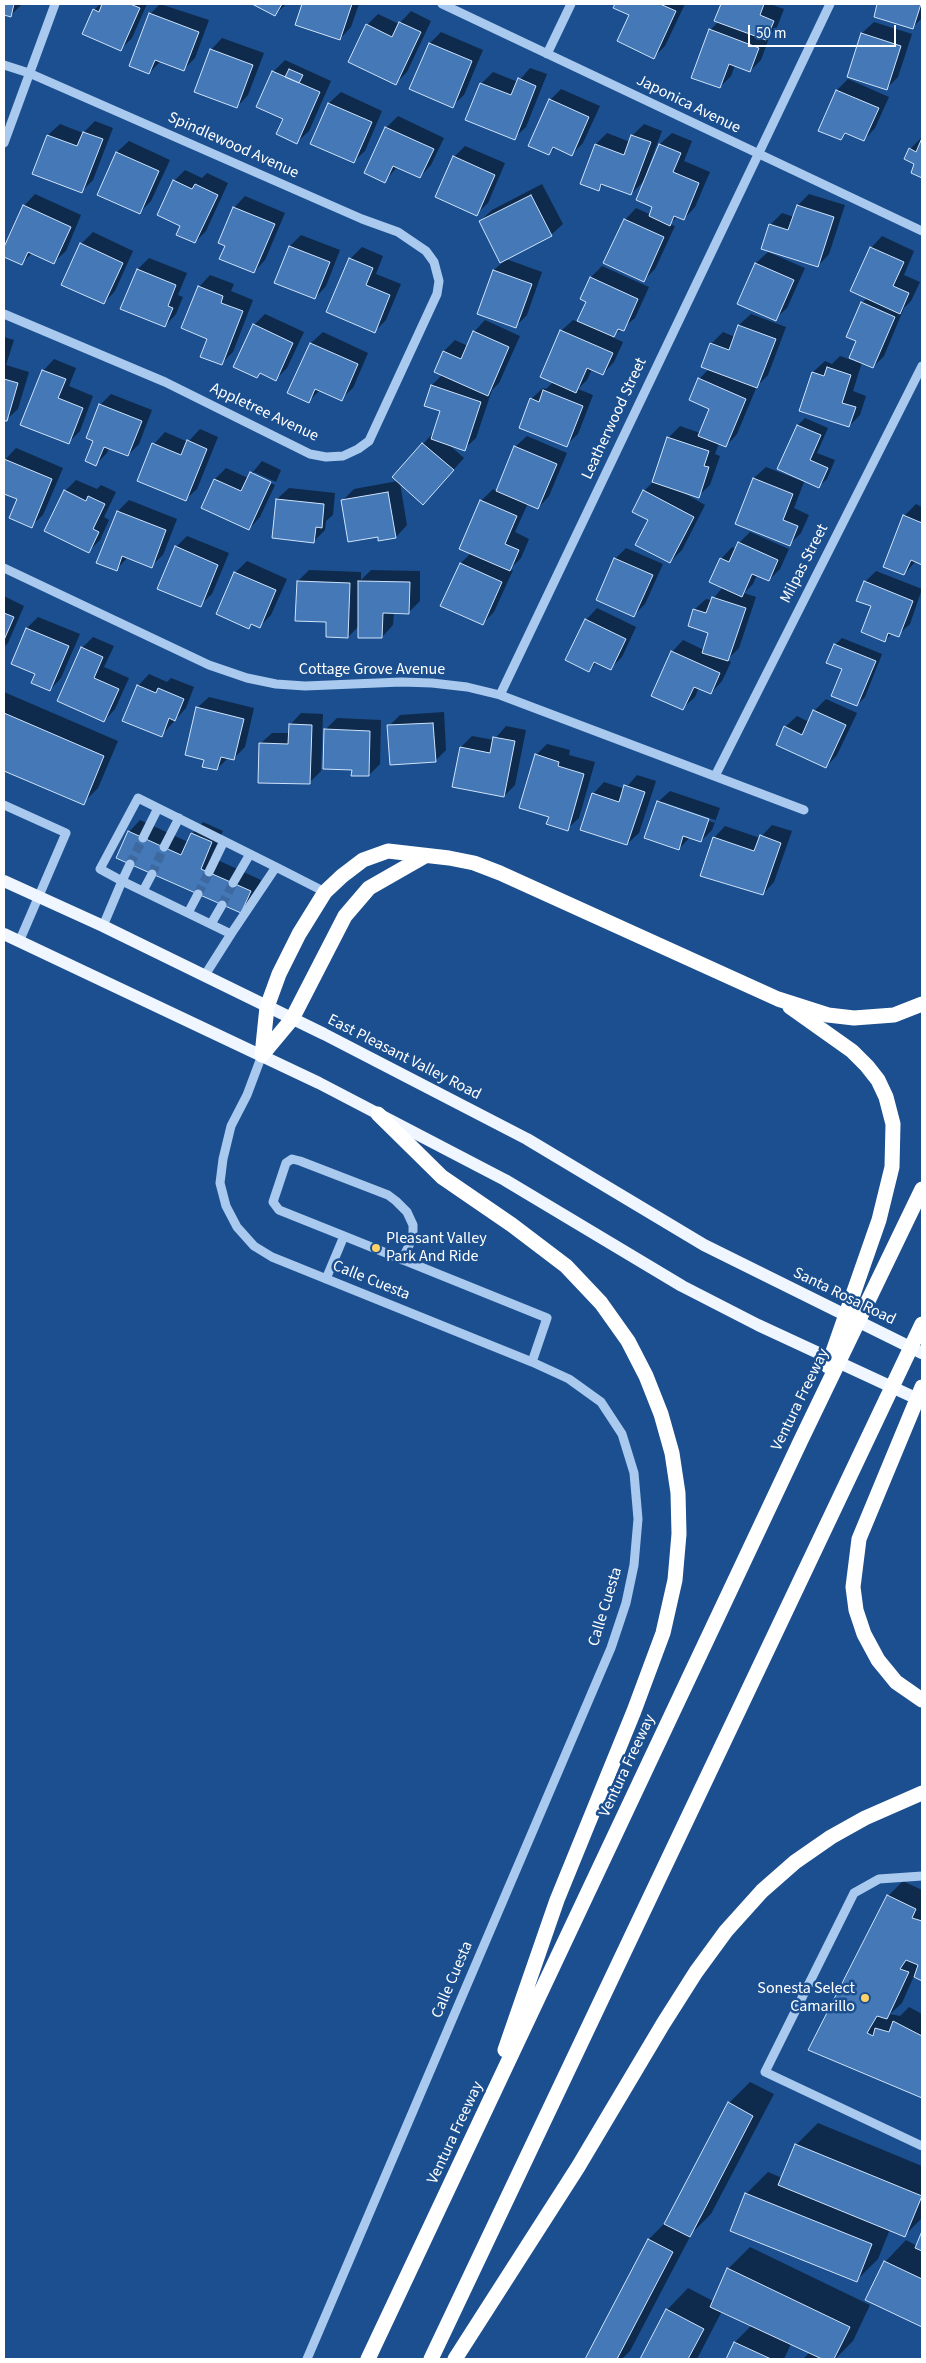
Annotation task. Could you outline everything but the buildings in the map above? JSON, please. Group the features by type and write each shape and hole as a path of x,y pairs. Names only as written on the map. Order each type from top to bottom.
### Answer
{"highway":[{"path":"262,1055 267,1007 279,974 290,951 325,892 363,860 388,851 474,863 778,999 828,1015 854,1018 894,1015 922,1004"},
{"path":"262,1055 292,1019 345,916 370,888 425,856"},
{"path":"778,999 852,1051 867,1066 878,1080 886,1097 894,1139 892,1167 876,1228 801,1440"},
{"path":"378,1114 442,1177 512,1225 566,1266 601,1303 628,1341 646,1376 661,1414 672,1453 678,1493 679,1534 675,1580 663,1633 557,1900 476,2130"},
{"name":"Ventura Freeway","path":"368,2359 801,1440 922,1189"},
{"path":"431,2359 922,1324"},
{"path":"922,1387 859,1539 853,1587 856,1610 864,1634 878,1660 896,1682 922,1700"},
{"path":"455,2359 578,2167 667,2016 726,1931 762,1891 802,1857 864,1818 922,1793"}],"main road":[{"name":"East Pleasant Valley Road","path":"4,881 205,975 527,1139 661,1220 779,1284"},
{"path":"4,934 223,1040 262,1055 378,1114 505,1180 682,1286 758,1325 922,1401"},
{"name":"Santa Rosa Road","path":"779,1284 922,1353"}],"street":[{"path":"4,143 55,4"},
{"name":"Japonica Avenue","path":"442,4 757,155 922,231"},
{"path":"547,54 571,4"},
{"name":"Leatherwood Street","path":"500,695 830,4"},
{"name":"Spindlewood Avenue","path":"4,65 29,73 362,219 398,232 426,252 438,271"},
{"name":"Appletree Avenue","path":"4,314 165,382 310,454 326,457 343,456 364,445 376,428 412,345 437,294 438,271"},
{"name":"Milpas Street","path":"715,776 922,366"},
{"name":"Cottage Grove Avenue","path":"4,568 209,665 247,678 276,684 305,686 432,683 467,687 500,695 804,810"},
{"path":"231,934 122,881 100,868 138,798 325,892"},
{"path":"4,804 66,833 19,942"},
{"path":"143,838 158,808"},
{"path":"164,847 179,818"},
{"path":"209,872 224,841"},
{"path":"233,883 250,854"},
{"path":"103,926 130,864"},
{"path":"205,975 276,867"},
{"path":"143,891 152,874"},
{"path":"188,913 198,894"},
{"path":"212,924 222,904"},
{"name":"Calle Cuesta","path":"262,1055 247,1095 227,1139 220,1183 226,1206 237,1227 254,1246 272,1257 532,1362 569,1379 601,1402 622,1434 634,1473 638,1519 634,1565 626,1603 611,1648 307,2359"},
{"path":"402,1260 414,1231 401,1205 388,1195 300,1161 289,1160 274,1195 273,1202 275,1207 402,1260 547,1318 532,1362"},
{"path":"326,1279 344,1236"},
{"path":"922,1876 879,1879 854,1893 765,2072 922,2146"}],"tunnel":[{"path":"130,864 143,838"},
{"path":"152,874 164,847"},
{"path":"198,894 209,872"},
{"path":"222,905 233,883"}],"place":[{"name":"Pleasant Valley Park And Ride","path":"376,1248"},
{"name":"Sonesta Select Camarillo","path":"865,1998"}]}
